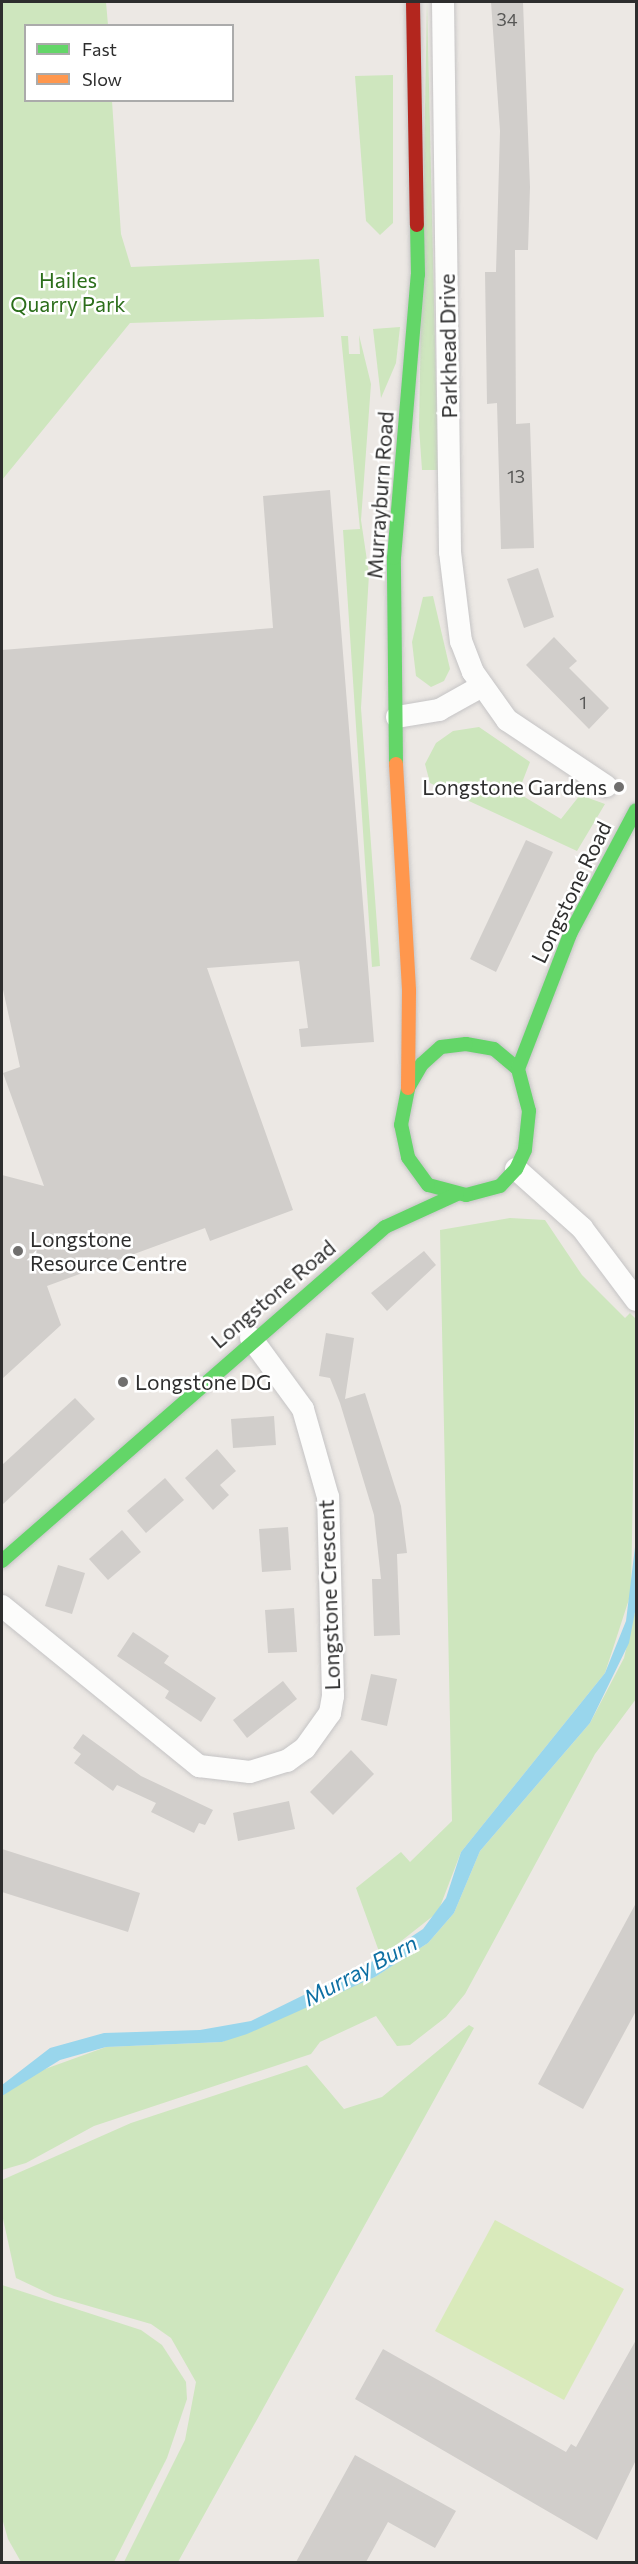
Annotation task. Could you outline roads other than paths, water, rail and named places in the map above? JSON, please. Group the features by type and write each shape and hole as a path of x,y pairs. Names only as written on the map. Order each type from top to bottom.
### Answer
{"street":[{"name":"Murrayburn Road","path":"408,1089 409,991 397,832 395,526 418,275 413,2"},
{"name":"Parkhead Drive","path":"443,2 450,552 461,641 482,686 520,731 606,786"},
{"path":"397,717 439,710 482,686"},
{"name":"Longstone Road","path":"518,1069 544,995 589,895 636,810"},
{"name":"Murrayburn Road","path":"409,991 429,1032 441,1047"},
{"name":"Longstone Road","path":"480,1046 509,1032 544,995"},
{"path":"480,1046 507,1057 518,1069 525,1083 529,1118 525,1150 516,1169 488,1192 457,1194 428,1185 412,1166 402,1136 408,1089 441,1047 480,1046"},
{"path":"406,1186 412,1166"},
{"path":"516,1169 582,1228 636,1300"},
{"name":"Longstone Road","path":"2,1561 251,1338 385,1227 457,1194"},
{"name":"Longstone Road","path":"385,1227 397,1206"},
{"name":"Longstone Crescent","path":"2,1606 199,1766 250,1772 287,1761 305,1748 330,1713 333,1696 328,1497 303,1409 251,1338"}],"water":[{"name":"Murray Burn","path":"636,1539 636,1607 629,1643 590,1723 480,1851 454,1913 428,1943 375,1977 247,2034 222,2042 106,2047 60,2060 2,2096 2,2085 50,2048 104,2033 200,2030 251,2021 381,1957 423,1929 446,1898 461,1852 605,1673 626,1621"}],"place":[{"name":"Longstone Gardens","path":"619,787"},
{"name":"Longstone Resource Centre","path":"18,1251"},
{"name":"Longstone DG","path":"123,1382"}],"park label":[{"name":"Hailes Quarry Park","path":"68,292"}]}
